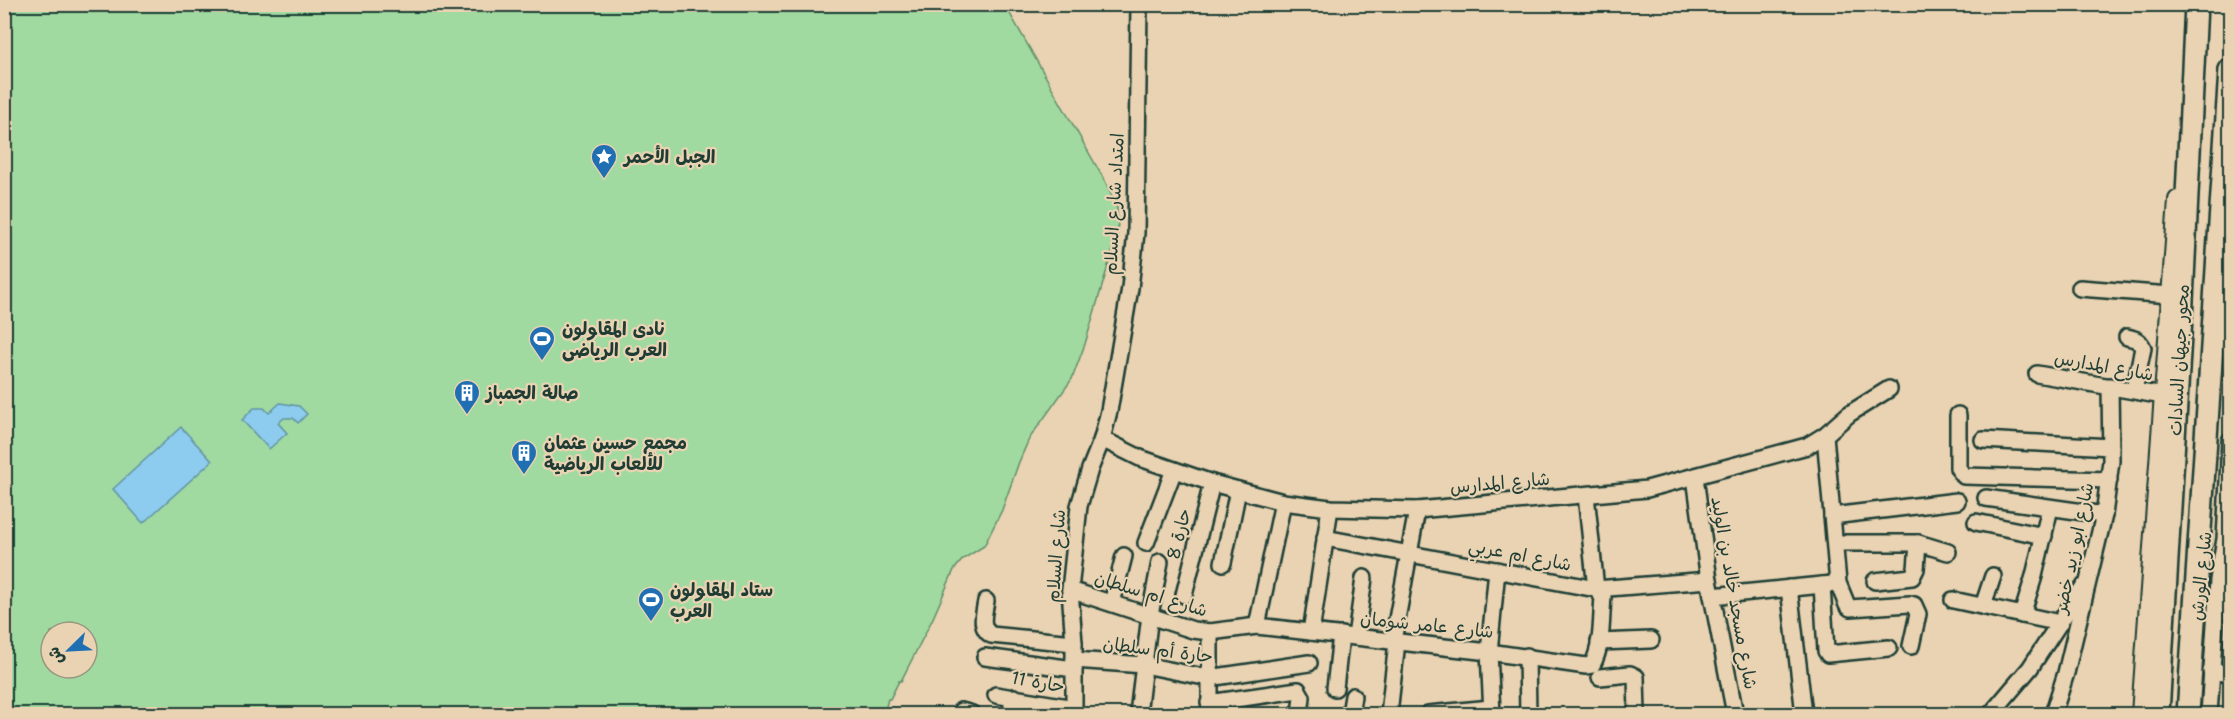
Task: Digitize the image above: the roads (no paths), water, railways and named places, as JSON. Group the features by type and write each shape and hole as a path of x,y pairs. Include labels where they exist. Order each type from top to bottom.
{"main road":[{"name":"محور جيهان السادات","path":"2158,714 2196,4"},
{"name":"محور جيهان السادات","path":"2188,714 2230,99 2230,70"}],"street":[{"name":"امتداد شارع السلام","path":"1102,439 1117,365 1136,233 1139,4"},
{"path":"2141,714 2178,201 2189,158"},
{"path":"2080,288 2170,295"},
{"path":"2127,337 2136,339 2143,348 2134,390"},
{"name":"شارع المدارس","path":"2037,374 2163,396"},
{"name":"شارع ابو زيد خضر","path":"2052,714 2066,673 2104,515 2111,447 2110,386"},
{"name":"شارع المدارس","path":"1102,439 1128,454 1212,483 1282,502 1330,508 1417,510 1647,489 1695,477 1807,446 1825,435 1849,414 1889,389"},
{"path":"1958,415 1958,468 1964,476 2109,480"},
{"path":"1825,435 1838,584 1850,608 1914,605 1918,614 1911,645"},
{"name":"شارع السلام","path":"1074,712 1074,643 1070,590 1079,506 1102,439"},
{"path":"1983,440 2111,447"},
{"name":"شارع الورش","path":"2209,714 2211,670 2228,539 2230,441"},
{"path":"1146,543 1174,470"},
{"name":"شارع مسجد خالد بن الوليد","path":"1695,477 1709,580 1735,714"},
{"name":"حارة 8","path":"1184,595 1212,483"},
{"path":"1223,562 1238,490"},
{"path":"1586,495 1596,589 1603,597 1596,671"},
{"path":"1986,498 2104,515"},
{"path":"1832,516 1956,501"},
{"path":"1257,626 1282,502"},
{"path":"1311,632 1330,508"},
{"path":"2022,615 2050,508"},
{"path":"1389,714 1395,641 1417,510"},
{"path":"1976,522 2044,536"},
{"name":"شارع ام عربي","path":"1325,538 1596,589 1709,580"},
{"path":"1835,543 1918,543 1948,552"},
{"path":"1875,581 1912,577 1916,569 1918,543"},
{"path":"1112,603 1124,556"},
{"path":"1138,714 1150,615 1160,562"},
{"path":"1428,714 1492,711 1489,652 1497,570"},
{"path":"1991,714 2030,668 2091,575"},
{"path":"1983,606 1993,576"},
{"path":"1335,688 1364,578"},
{"path":"1712,596 1838,584"},
{"path":"1822,585 1828,654 1889,648"},
{"path":"1789,588 1804,714"},
{"name":"شارع ام سلطان","path":"1070,590 1193,630 1210,632 1257,626"},
{"path":"1953,600 2060,623"},
{"path":"986,601 982,623 985,631 991,635 1074,643"},
{"name":"شارع عامر شومان","path":"1257,626 1489,652 1586,666 1596,671 1630,674 1636,677 1637,714"},
{"path":"1210,632 1209,709 1298,690 1302,697 1300,714"},
{"path":"1599,642 1651,640"},
{"name":"حارة أم سلطان","path":"985,657 1074,665 1144,665 1209,678 1309,663"},
{"path":"1527,657 1528,714"},
{"path":"2211,670 2230,675"},
{"name":"حارة 11","path":"996,695 1074,712"},
{"path":"1350,714 1353,696"},
{"path":"1010,714 1014,698"}],"water":[{"path":"280,403 299,406 307,414 298,423 293,418 284,418 278,423 287,433 269,449 242,420 254,408 264,408 269,413"},
{"path":"181,427 212,461 143,523 113,489"}],"place":[{"name":"الجبل الأحمر","path":"604,180"},
{"name":"نادى المقاولون العرب الرياضى","path":"542,362"},
{"name":"صالة الجمباز","path":"467,416"},
{"name":"مجمع حسين عثمان للألعاب الرياضية","path":"524,476"},
{"name":"ستاد المقاولون العرب","path":"651,623"}]}
